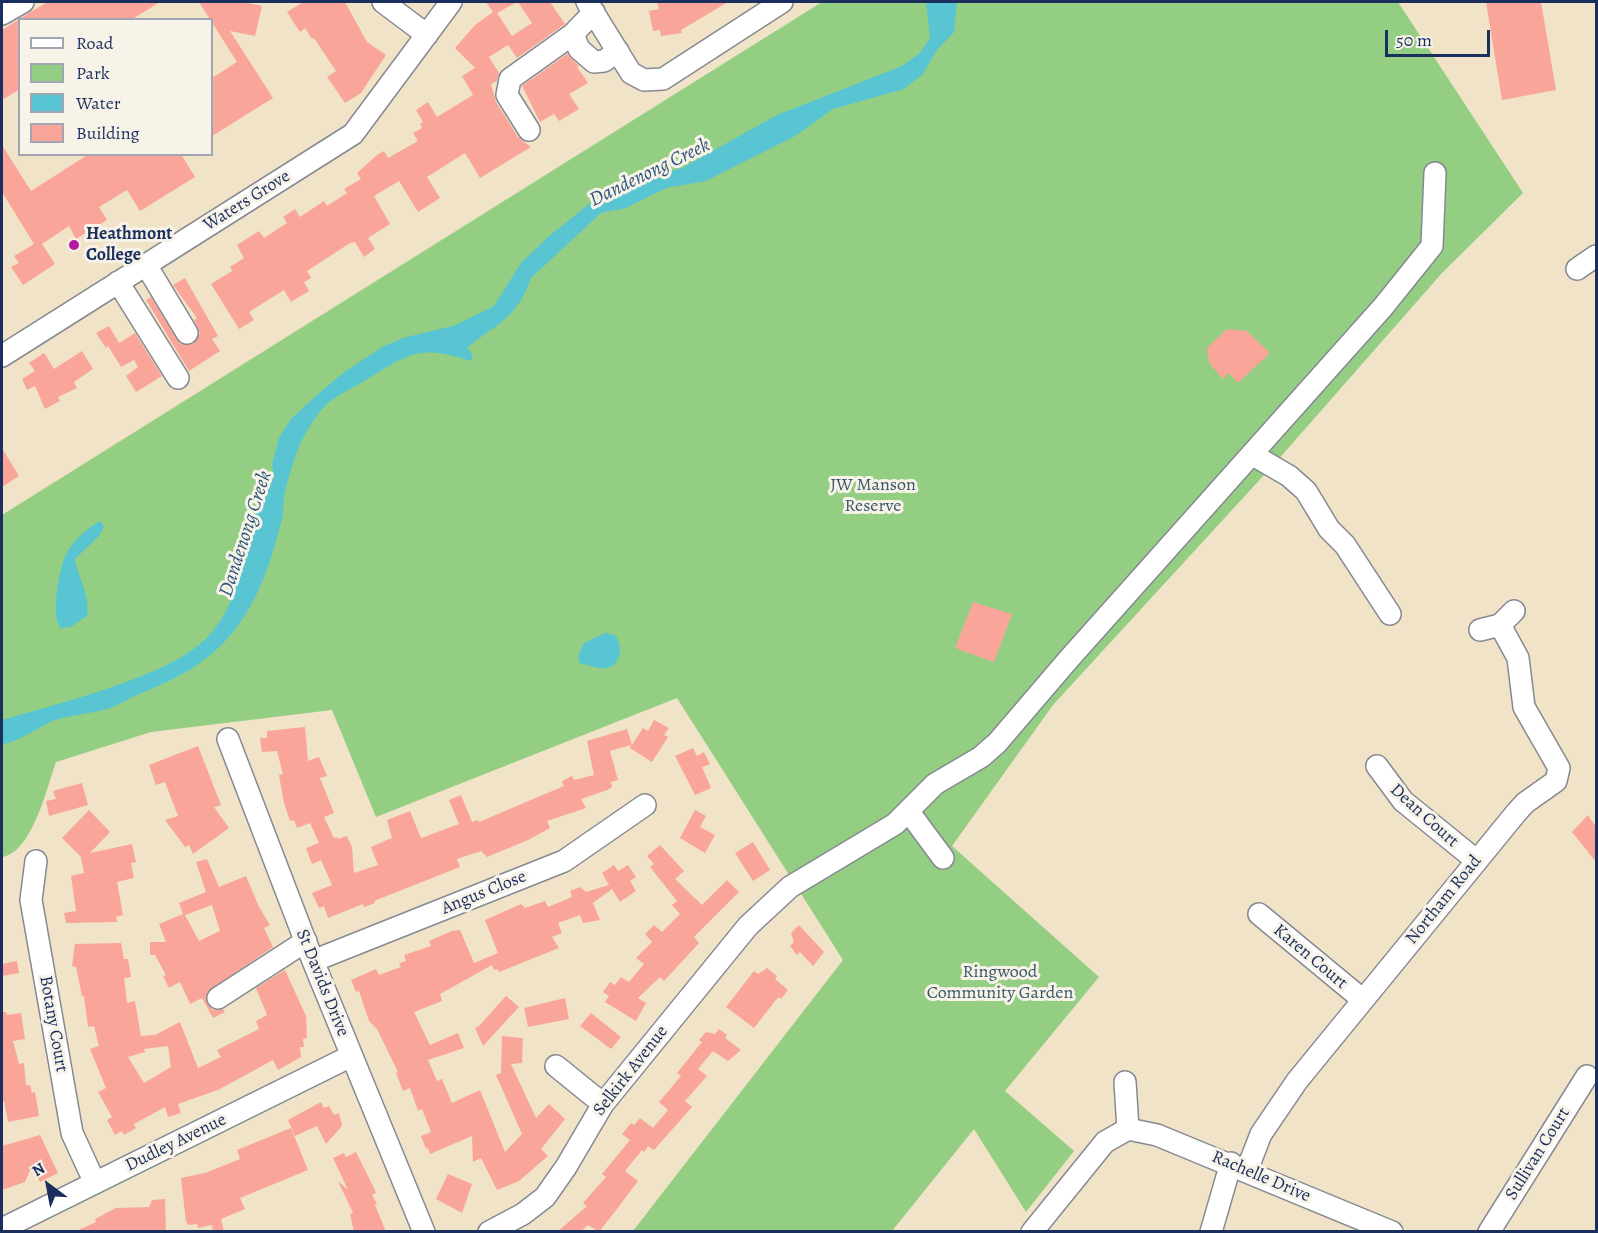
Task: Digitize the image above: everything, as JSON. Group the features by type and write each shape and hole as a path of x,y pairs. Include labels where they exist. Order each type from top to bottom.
{"street":[{"path":"2,15 23,2"},
{"path":"382,2 427,35"},
{"name":"Waters Grove","path":"2,356 353,134 451,2"},
{"path":"530,130 507,95 510,79 573,34 591,7 631,73 644,80 663,79 782,2"},
{"path":"573,34 579,49 594,62 604,61 618,51"},
{"name":"Selkirk Avenue","path":"489,1232 523,1214 545,1197 566,1167 603,1104 737,938 772,904 805,886 824,868 895,824 943,777 981,756 997,743 1068,660 1383,307 1432,246 1435,173"},
{"path":"1577,269 1596,256"},
{"path":"146,265 187,333"},
{"path":"118,282 178,378"},
{"path":"1253,455 1289,476 1306,491 1329,529 1345,544 1390,614"},
{"name":"Northam Road","path":"1211,1232 1239,1167 1277,1108 1362,1000 1525,803 1556,781 1559,775 1558,762 1524,707 1518,658 1498,622"},
{"name":"St Davids Drive","path":"228,739 313,961 422,1230"},
{"name":"Dean Court","path":"1377,766 1402,801 1477,861"},
{"name":"Angus Close","path":"313,961 564,861 645,805"},
{"path":"909,812 943,858"},
{"name":"Botany Court","path":"36,861 31,900 72,1133 95,1183"},
{"name":"Karen Court","path":"1258,914 1362,1000"},
{"path":"218,998 306,941"},
{"name":"Dudley Avenue","path":"2,1229 351,1056"},
{"path":"556,1066 603,1104"},
{"name":"Sullivan Court","path":"1489,1232 1587,1076"},
{"path":"1032,1232 1105,1142 1128,1129 1125,1082"},
{"name":"Rachelle Drive","path":"1128,1129 1157,1135 1392,1232"}],"green space":[{"path":"822,2 1398,2 1523,193 1442,273 1276,462 1053,705 952,846 1099,977 1005,1091 1074,1151 1026,1212 974,1129 892,1231 633,1231 843,960 677,698 376,817 332,710 151,732 56,762 30,832 13,853 2,857 2,515"}],"water":[{"path":"926,2 957,2 954,32 937,50 923,74 904,89 833,109 795,136 706,181 666,188 626,208 601,213 531,278 513,312 467,348 473,355 471,361 432,352 411,355 388,366 329,402 310,426 298,448 284,496 283,516 265,574 254,600 229,637 206,659 166,682 108,709 55,720 9,743 2,744 2,720 75,699 154,671 195,648 210,634 234,595 252,522 274,477 272,464 279,438 291,419 343,373 382,347 403,338 456,325 494,306 521,263 548,237 594,200 630,182 682,168 777,115 902,66 920,53 930,38"},
{"path":"100,521 104,527 99,536 75,559 86,595 87,616 71,627 61,628 56,615 56,605 63,563 75,541"},
{"path":"605,633 615,635 620,646 616,663 606,668 580,664 578,656 584,643"}],"building":[{"path":"47,2 160,2 134,18 21,18"},
{"path":"199,2 244,2 262,6 255,36 230,31 273,98 213,135 213,77 237,62 213,24 213,18 209,18"},
{"path":"303,2 345,2 367,42 386,55 361,93 345,103 327,77 336,71 314,38 312,39 305,28 300,32 287,12"},
{"path":"486,2 517,2 497,13 512,36 532,23 518,2 550,2 565,24 517,58 508,45 489,57 499,73 497,81 491,84 496,102 518,137 531,147 480,178 465,153 427,177 440,198 418,212 399,181 374,196 390,224 368,238 375,249 364,257 355,242 350,243 307,271 311,278 304,282 309,291 291,302 284,290 249,312 254,320 239,329 211,284 232,271 230,267 244,258 237,245 259,231 264,238 287,223 283,217 295,209 300,217 324,201 327,206 347,193 344,189 361,179 357,173 377,155 384,151 388,158 418,141 413,133 422,128 420,124 423,122 416,110 428,102 437,117 473,95 462,76 475,68 455,48 475,25 493,12"},
{"path":"657,2 728,2 681,30 682,33 661,36 660,30 653,31 649,11 659,9"},
{"path":"1486,2 1541,2 1556,90 1502,100"},
{"path":"18,20 18,90 2,100 2,30"},
{"path":"567,54 579,66 577,67 588,83 569,94 579,109 559,121 554,114 540,122 522,86"},
{"path":"2,145 31,191 86,156 182,156 195,177 140,211 127,190 99,207 107,220 76,239 69,226 42,244 55,264 23,285 11,267 19,263 14,256 34,244 2,192"},
{"path":"185,278 218,336 212,339 220,351 189,371 146,300 151,297 180,344 193,344 200,333 194,320 197,318 173,285"},
{"path":"109,326 119,343 135,333 162,376 136,392 126,376 138,367 134,360 121,367 108,346 106,348 96,333"},
{"path":"1227,329 1247,331 1270,353 1238,383 1229,373 1223,379 1209,363 1207,348"},
{"path":"82,351 93,369 74,382 77,388 58,397 60,401 45,409 35,386 27,390 22,379 35,371 29,363 44,353 54,369"},
{"path":"2,448 19,476 2,487"},
{"path":"973,602 1012,614 994,662 955,648"},
{"path":"654,720 669,728 664,735 668,737 652,762 630,748 631,745 610,751 618,780 611,782 612,787 607,790 581,799 586,808 547,821 550,828 528,840 487,857 481,851 457,859 460,867 374,901 375,903 364,907 363,904 328,918 324,906 319,908 312,893 332,885 321,860 312,864 306,848 319,843 310,823 297,828 294,820 290,821 284,803 279,775 283,774 277,751 262,752 260,738 267,738 267,731 305,727 308,761 319,757 327,776 320,778 334,813 324,817 334,838 347,836 352,847 354,873 378,865 371,847 392,838 387,820 410,811 421,838 459,824 449,800 461,795 472,822 478,820 479,822 564,786 562,781 572,776 574,780 594,775 587,741 627,729 632,745 643,728 648,731"},
{"path":"198,746 221,805 214,807 229,828 193,854 189,845 185,847 165,820 178,816 165,782 156,785 149,765"},
{"path":"693,748 697,756 704,752 710,764 702,767 711,788 695,795 675,756"},
{"path":"82,783 88,805 49,816 46,801 56,799 53,791"},
{"path":"89,810 110,832 90,853 132,844 136,862 131,863 134,878 117,882 123,915 116,917 117,922 66,923 64,913 76,911 71,876 84,873 81,857 62,838"},
{"path":"695,810 706,816 700,827 715,835 705,853 680,838"},
{"path":"1588,815 1596,827 1596,862 1572,832"},
{"path":"753,842 770,870 753,881 735,853"},
{"path":"660,845 684,871 675,879 702,905 727,880 739,892 694,937 699,943 664,981 660,977 638,998 646,1003 636,1021 605,1002 609,996 603,992 610,982 615,985 621,977 629,982 644,964 636,958 652,942 645,934 654,925 662,932 680,914 672,905 677,901 650,867 654,864 647,856"},
{"path":"207,859 219,887 246,876 259,907 270,925 264,928 273,947 207,992 208,1005 213,1010 223,1009 225,1012 213,1018 202,998 190,1004 180,982 169,988 163,976 166,975 155,955 150,955 150,942 166,942 159,924 183,914 179,903 206,892 196,862","holes":["212,905 220,931 199,941 185,915"]},
{"path":"614,865 618,871 628,865 636,877 630,881 636,891 620,902 612,889 593,903 600,920 583,923 580,915 558,923 562,933 552,937 559,948 499,972 497,969 494,970 492,965 440,994 442,1001 414,1012 430,1045 458,1033 464,1048 428,1060 437,1081 442,1079 452,1103 480,1090 505,1152 522,1134 496,1075 501,1073 502,1036 523,1038 522,1063 511,1064 536,1118 549,1104 565,1119 541,1149 548,1156 519,1181 497,1190 481,1158 473,1162 472,1136 430,1154 428,1148 426,1149 421,1136 431,1132 422,1109 418,1111 410,1088 403,1091 396,1073 398,1072 377,1029 369,1021 359,991 356,992 351,980 376,969 379,975 401,967 399,963 406,961 404,955 431,946 429,941 452,931 460,930 474,963 498,953 485,920 521,904 525,908 545,901 548,907 572,897 570,891 580,887 586,892 609,885 602,873"},
{"path":"799,925 824,952 813,966 800,952 797,955 790,946 794,942 791,933"},
{"path":"121,943 124,959 128,959 131,977 124,978 127,1003 135,1001 141,1036 155,1035 180,1022 198,1068 221,1057 217,1050 259,1029 256,1021 267,1015 256,988 285,970 306,1016 307,1038 303,1039 304,1047 300,1047 301,1057 278,1070 273,1060 218,1090 178,1104 181,1113 168,1117 165,1107 134,1124 136,1128 124,1135 122,1131 115,1135 107,1120 112,1117 98,1092 106,1088 90,1049 99,1046 94,1026 88,1027 84,996 82,996 76,967 72,966 75,944","holes":["168,1046 171,1067 144,1083 128,1057 145,1052 144,1049"]},
{"path":"17,961 19,973 2,976 2,964"},
{"path":"767,968 777,976 775,979 788,990 781,999 779,997 775,1001 754,1028 726,1007 754,971 758,974"},
{"path":"506,996 519,1007 483,1046 475,1028"},
{"path":"565,998 569,1019 528,1027 524,1008"},
{"path":"2,1012 6,1012 7,1015 21,1013 25,1039 13,1041 19,1064 24,1063 26,1085 30,1085 32,1093 35,1092 39,1116 8,1122 4,1101 2,1101"},
{"path":"591,1013 621,1037 611,1049 580,1026"},
{"path":"719,1029 727,1035 725,1038 741,1050 728,1061 713,1051 698,1069 707,1076 685,1101 692,1107 654,1150 648,1146 644,1152 642,1150 625,1171 638,1181 599,1232 588,1225 580,1232 557,1232 587,1206 583,1203 606,1177 602,1174 630,1140 622,1134 631,1123 634,1125 640,1118 653,1128 668,1110 659,1102 681,1076 677,1073 702,1042 699,1040 706,1032 715,1034"},
{"path":"321,1102 324,1108 329,1106 334,1115 339,1113 342,1126 326,1144 317,1126 295,1136 288,1120"},
{"path":"291,1128 308,1170 240,1198 245,1209 221,1219 224,1232 213,1232 212,1225 198,1228 197,1224 189,1225 186,1222 181,1178 205,1173 240,1159 237,1150"},
{"path":"40,1135 58,1173 40,1182 32,1166 25,1182 2,1190 2,1146"},
{"path":"356,1152 376,1193 372,1195 386,1232 354,1232 350,1214 353,1213 338,1181 348,1190 333,1158 344,1153 346,1157"},
{"path":"448,1174 472,1184 462,1213 436,1199"},
{"path":"165,1199 166,1232 74,1232 96,1222 95,1219 116,1208 149,1207 152,1200"}],"place":[{"name":"Heathmont College","path":"74,245"}],"water label":[{"name":"Dandenong Creek","path":"650,173"},
{"name":"Dandenong Creek","path":"246,534"}],"park label":[{"name":"JW Manson Reserve","path":"873,496"},
{"name":"Ringwood Community Garden","path":"1000,983"}]}
